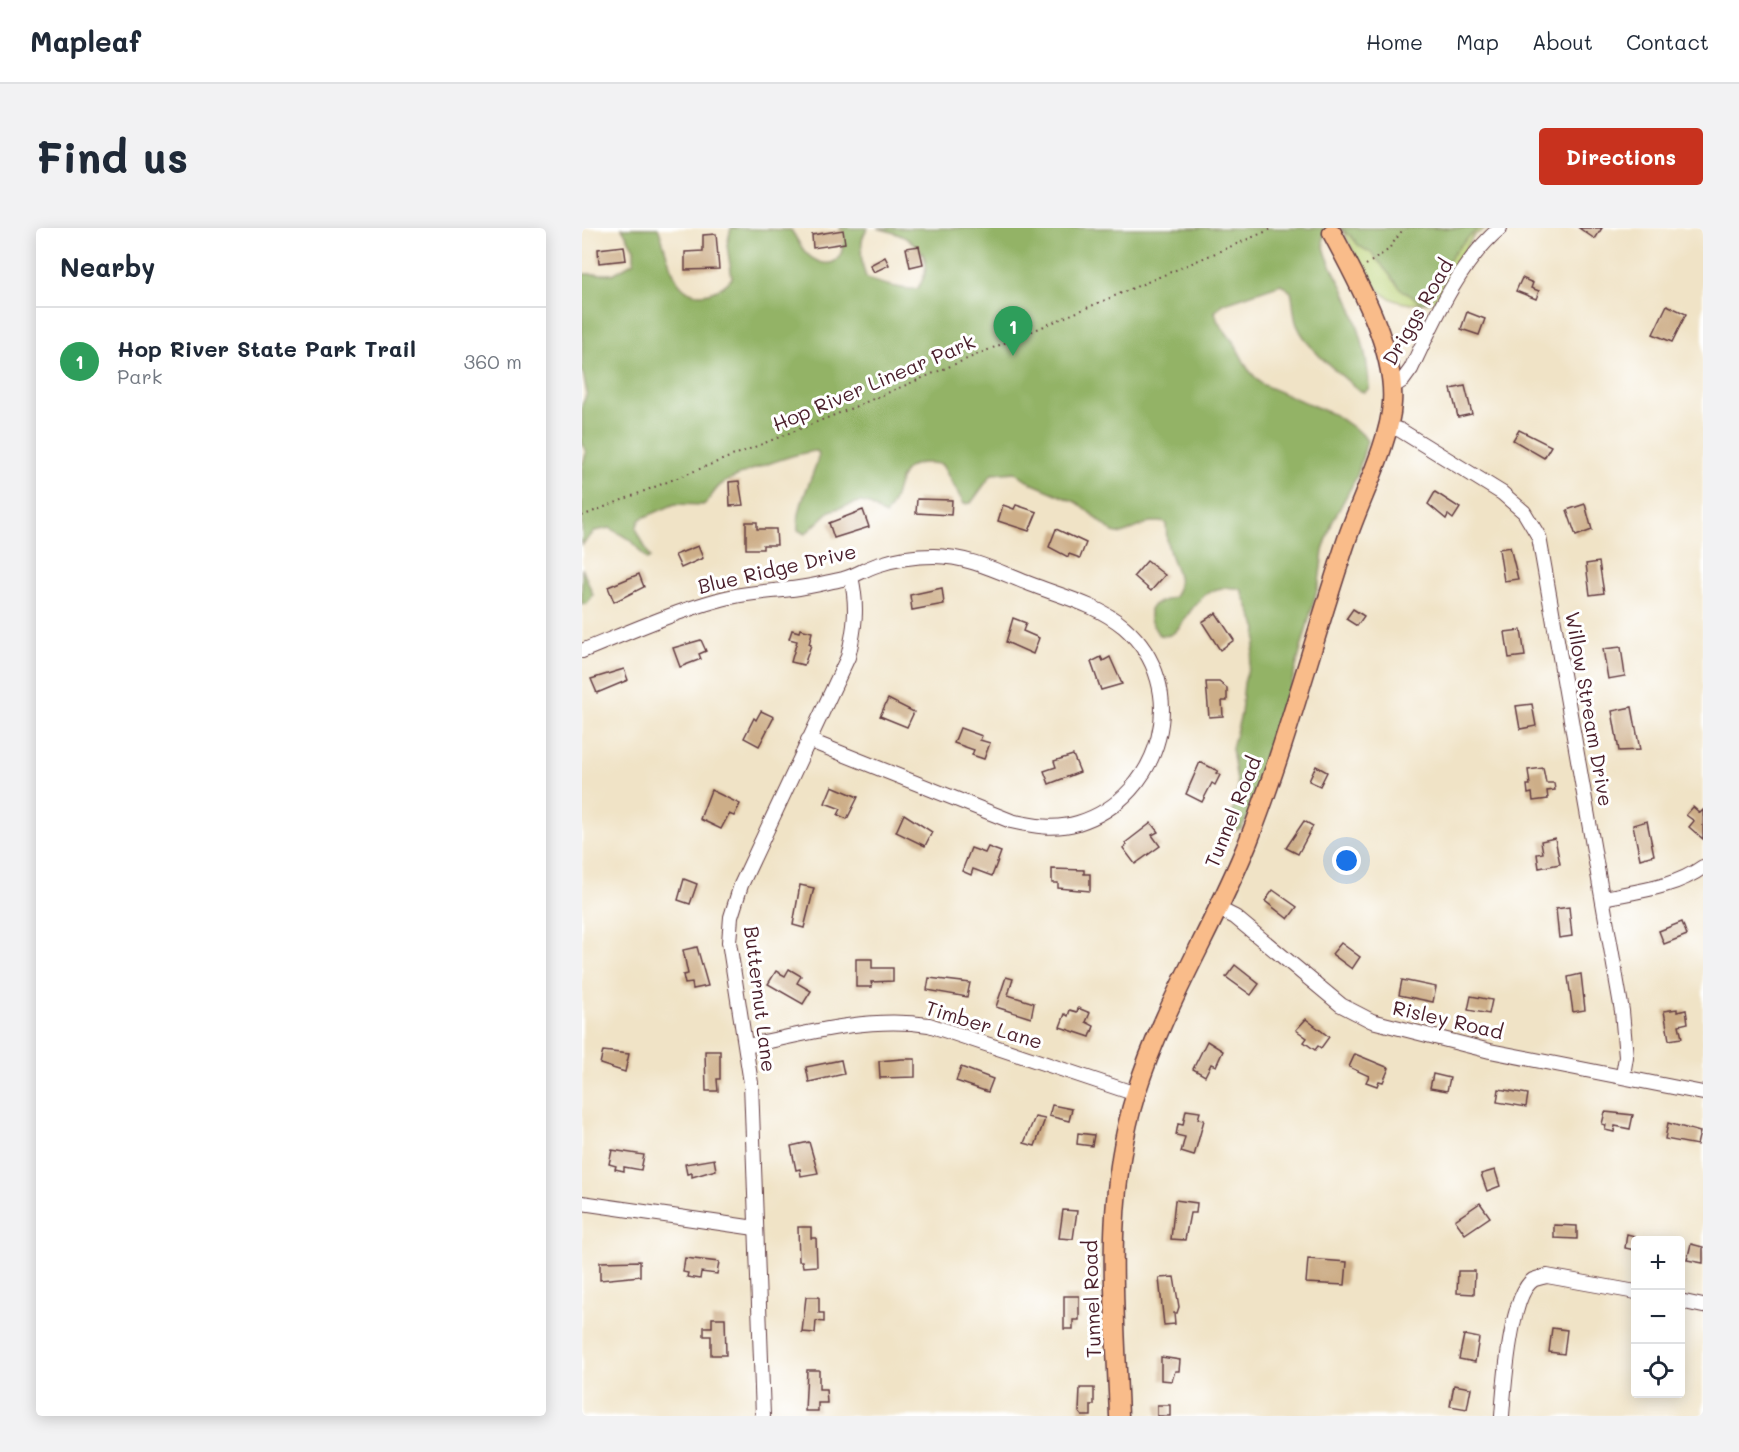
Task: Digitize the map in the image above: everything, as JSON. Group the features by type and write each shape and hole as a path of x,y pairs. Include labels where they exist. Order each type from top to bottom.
{"main road":[{"name":"Tunnel Road","path":"1119,1416 1112,1219 1117,1179 1136,1094 1161,1029 1246,846 1269,786 1346,540 1388,427 1392,387 1374,319 1332,233"}],"street":[{"name":"Driggs Road","path":"1392,387 1407,375 1467,265 1485,240 1500,228"},
{"name":"Willow Stream Drive","path":"1388,427 1400,430 1502,493 1524,512 1539,537 1622,1011 1626,1056 1623,1075"},
{"name":"Blue Ridge Drive","path":"582,651 718,600 801,588 850,577 877,565 909,557 936,556 966,560 1101,611 1125,628 1143,651 1157,679 1162,709 1160,742 1149,768 1135,787 1111,807 1078,824 1045,828 1011,821 808,741"},
{"name":"Butternut Lane","path":"763,1416 754,1228 751,1094 747,1046 729,942 731,916 741,885 848,657 855,629 857,601 850,577"},
{"path":"1603,898 1671,883 1703,867"},
{"name":"Risley Road","path":"1217,908 1234,917 1341,1005 1372,1021 1490,1051 1623,1075 1703,1093"},
{"name":"Timber Lane","path":"747,1046 830,1028 900,1021 929,1025 1136,1094"},
{"path":"582,1203 754,1228"},
{"path":"1502,1416 1508,1356 1517,1311 1525,1290 1534,1280 1556,1278 1631,1291"},
{"path":"1685,1302 1703,1306"}],"path":[{"name":"Hop River Linear Park","path":"582,516 852,408 1274,228"},
{"path":"1363,266 1374,262 1388,250 1404,228"}],"green space":[{"path":"622,228 658,228 673,273 679,283 696,294 716,291 732,278 727,245 731,228 791,230 807,254 824,263 831,263 840,255 842,248 840,228 868,228 862,244 866,277 884,284 914,289 918,288 924,276 926,265 924,255 900,235 877,228 1328,228 1323,238 1326,255 1348,300 1364,349 1369,388 1365,392 1360,391 1334,369 1302,335 1297,325 1291,292 1281,284 1222,304 1215,312 1218,322 1234,343 1248,369 1261,384 1335,415 1362,434 1367,441 1357,476 1332,523 1323,551 1319,582 1277,737 1252,810 1241,828 1234,831 1230,825 1238,788 1232,748 1241,714 1244,683 1256,641 1257,629 1241,589 1223,588 1209,593 1198,601 1176,631 1168,636 1158,634 1150,620 1150,609 1155,604 1174,597 1178,585 1177,573 1167,544 1166,524 1163,522 1150,522 1122,534 1113,532 1078,503 1033,484 1015,472 992,474 971,503 964,504 942,465 922,463 912,465 906,470 894,500 885,515 867,503 859,502 830,511 805,534 798,530 798,521 802,501 817,463 819,454 817,451 783,459 730,479 719,486 703,505 675,504 640,519 636,528 650,558 647,560 632,541 610,528 595,531 582,545 582,467 586,453 582,441 582,405 587,393 582,369 582,274 613,274 634,262 634,249"},
{"path":"1339,228 1479,228 1452,255 1436,292 1427,301 1421,303 1401,289 1373,254 1359,246 1351,236"},
{"path":"1342,228 1486,228 1473,236 1436,301 1416,304 1400,302 1386,296 1375,286 1357,260"},
{"path":"582,568 593,595 587,604 582,604"}],"building":[{"path":"1579,228 1602,228 1595,239"},
{"path":"843,230 845,243 813,248 812,235"},
{"path":"716,234 719,269 685,270 685,252 703,251 703,235"},
{"path":"624,246 626,260 599,263 598,249"},
{"path":"919,246 923,264 910,267 906,248"},
{"path":"885,257 889,265 874,272 870,265"},
{"path":"1522,278 1533,283 1531,288 1539,291 1536,299 1516,291"},
{"path":"1667,305 1686,314 1672,342 1653,334"},
{"path":"1467,312 1485,319 1479,335 1461,329"},
{"path":"1465,386 1472,414 1458,417 1451,389"},
{"path":"1519,430 1551,446 1544,458 1513,440"},
{"path":"739,481 743,505 730,506 729,482"},
{"path":"1435,492 1460,508 1453,519 1448,515 1446,519 1428,504"},
{"path":"917,499 952,500 951,515 916,513"},
{"path":"1585,504 1592,530 1576,536 1567,510"},
{"path":"1003,505 1014,509 1016,505 1037,512 1029,531 998,521"},
{"path":"863,510 869,527 834,538 829,523"},
{"path":"746,522 757,522 757,529 776,529 777,545 763,545 763,549 746,549"},
{"path":"1056,529 1086,543 1080,558 1069,554 1068,557 1049,547"},
{"path":"698,546 703,558 681,568 675,555"},
{"path":"1510,547 1518,579 1504,581 1499,549"},
{"path":"1147,561 1165,575 1151,591 1134,576"},
{"path":"1599,562 1604,593 1590,595 1586,564"},
{"path":"639,574 644,587 614,602 608,587"},
{"path":"942,588 944,604 912,610 910,595"},
{"path":"1353,609 1364,616 1357,626 1346,619"},
{"path":"1216,613 1234,640 1220,650 1202,622"},
{"path":"1013,618 1026,623 1023,631 1039,638 1033,654 1006,642"},
{"path":"800,629 812,632 809,644 811,645 804,665 791,662 797,641 789,639 792,630 799,632"},
{"path":"1521,630 1525,656 1509,658 1505,632"},
{"path":"701,640 706,651 699,654 701,659 680,667 673,648"},
{"path":"1621,647 1625,676 1608,679 1603,649"},
{"path":"1101,657 1103,661 1110,657 1122,684 1101,690 1091,662"},
{"path":"624,669 628,680 597,693 591,679"},
{"path":"1206,682 1219,682 1227,688 1227,701 1222,701 1223,716 1209,717"},
{"path":"888,699 914,712 907,727 880,716"},
{"path":"1532,704 1536,726 1520,729 1516,706"},
{"path":"1632,707 1640,750 1619,751 1612,711"},
{"path":"761,711 774,717 759,746 744,738 754,718 756,720"},
{"path":"960,728 982,736 980,740 990,743 984,759 972,755 974,750 954,743"},
{"path":"1073,755 1080,772 1049,784 1044,771 1056,767 1054,761"},
{"path":"1200,762 1218,771 1216,773 1220,775 1215,785 1212,783 1202,802 1186,794"},
{"path":"1316,766 1327,772 1320,786 1309,781"},
{"path":"1543,768 1546,783 1554,783 1555,790 1547,791 1548,799 1533,801 1532,793 1528,794 1527,785 1530,785 1528,770"},
{"path":"832,786 858,797 847,819 838,815 841,809 825,803"},
{"path":"711,790 740,804 734,816 729,814 721,829 700,819"},
{"path":"1693,807 1700,813 1703,810 1703,839 1689,827 1694,821 1686,815"},
{"path":"904,814 932,832 925,846 896,832"},
{"path":"1304,821 1313,826 1298,854 1286,848"},
{"path":"1647,821 1654,855 1640,859 1633,825"},
{"path":"1151,823 1158,832 1152,835 1160,846 1135,864 1123,848 1127,845 1125,843"},
{"path":"1555,838 1560,864 1539,868 1537,854 1543,853 1541,841"},
{"path":"988,847 1001,852 992,876 973,869 971,875 962,871 971,848 985,853"},
{"path":"1052,869 1084,870 1084,874 1090,874 1090,891 1058,888 1058,883 1052,883"},
{"path":"684,879 697,884 690,904 678,900"},
{"path":"800,885 814,888 804,928 793,925"},
{"path":"1273,890 1297,907 1288,919 1265,901"},
{"path":"1569,907 1572,936 1559,938 1556,909"},
{"path":"1682,922 1687,935 1664,944 1659,931"},
{"path":"1341,943 1360,957 1352,969 1332,954"},
{"path":"697,947 708,986 693,989 692,983 685,984 683,975 688,974 683,950"},
{"path":"856,959 872,959 872,968 893,968 893,981 871,982 872,987 856,987"},
{"path":"1235,965 1259,984 1251,995 1226,977"},
{"path":"789,969 801,976 797,983 811,991 803,1004 768,984 776,971 785,976"},
{"path":"1581,974 1585,1010 1573,1012 1568,977"},
{"path":"1006,977 1013,979 1008,995 1034,1003 1031,1018 996,1007"},
{"path":"929,978 970,983 967,997 927,990"},
{"path":"1402,980 1436,987 1433,1002 1399,995"},
{"path":"1471,996 1492,1000 1489,1014 1468,1010"},
{"path":"1078,1008 1090,1013 1086,1022 1094,1026 1090,1037 1060,1027 1065,1014 1068,1016 1070,1010 1077,1012"},
{"path":"1677,1009 1677,1012 1686,1010 1688,1023 1679,1025 1682,1038 1669,1040 1664,1011"},
{"path":"1306,1019 1329,1037 1321,1048 1318,1046 1315,1050 1304,1042 1307,1038 1296,1030"},
{"path":"1207,1041 1223,1051 1216,1066 1211,1064 1205,1076 1193,1069"},
{"path":"603,1051 629,1054 625,1072 600,1064"},
{"path":"705,1051 720,1051 718,1091 706,1091"},
{"path":"1355,1054 1389,1068 1383,1082 1379,1081 1377,1086 1366,1082 1369,1076 1349,1067"},
{"path":"915,1059 915,1077 880,1078 879,1061"},
{"path":"841,1060 844,1074 809,1082 806,1067"},
{"path":"961,1067 993,1079 988,1092 956,1081"},
{"path":"1433,1074 1450,1078 1447,1091 1430,1088"},
{"path":"1499,1089 1528,1094 1526,1107 1497,1102"},
{"path":"1052,1105 1072,1109 1069,1121 1049,1116"},
{"path":"1186,1110 1200,1112 1198,1119 1204,1120 1194,1156 1181,1152 1185,1137 1176,1135 1178,1124 1183,1125"},
{"path":"1605,1112 1633,1115 1630,1129 1615,1126 1614,1132 1605,1130 1606,1125 1602,1124"},
{"path":"1035,1117 1045,1119 1035,1146 1024,1143"},
{"path":"1668,1123 1700,1132 1697,1145 1665,1139"},
{"path":"1078,1133 1094,1135 1092,1146 1077,1144"},
{"path":"809,1142 818,1173 801,1176 800,1169 796,1170 791,1146"},
{"path":"612,1150 644,1155 641,1170 624,1167 624,1171 615,1169 616,1166 609,1164"},
{"path":"714,1159 716,1170 692,1177 692,1173 687,1174 685,1164"},
{"path":"1495,1170 1500,1186 1487,1191 1481,1174"},
{"path":"1175,1200 1197,1203 1196,1213 1190,1213 1185,1240 1171,1239"},
{"path":"1480,1203 1490,1217 1465,1234 1455,1220"},
{"path":"1063,1210 1077,1211 1073,1239 1059,1238"},
{"path":"1554,1225 1577,1226 1577,1239 1554,1238"},
{"path":"798,1227 811,1227 811,1238 816,1238 817,1266 803,1267 802,1261 799,1261"},
{"path":"1627,1234 1635,1236 1631,1236 1631,1249 1625,1248"},
{"path":"1691,1244 1703,1247 1703,1263 1687,1260"},
{"path":"685,1258 719,1262 717,1274 701,1272 700,1279 687,1277 688,1273 683,1272"},
{"path":"1308,1259 1347,1262 1345,1285 1306,1283"},
{"path":"640,1261 640,1276 600,1280 600,1262"},
{"path":"1458,1271 1475,1271 1474,1294 1457,1293"},
{"path":"1174,1277 1179,1307 1177,1313 1174,1313 1175,1324 1164,1325 1159,1278"},
{"path":"1064,1296 1079,1296 1079,1320 1073,1320 1073,1329 1064,1329"},
{"path":"806,1297 819,1297 819,1313 824,1313 824,1322 816,1321 815,1333 802,1332"},
{"path":"712,1318 725,1318 726,1355 711,1355 711,1336 704,1336 704,1327 712,1327"},
{"path":"1552,1328 1567,1330 1564,1354 1549,1352"},
{"path":"1464,1335 1479,1338 1475,1362 1459,1359"},
{"path":"1161,1357 1180,1360 1179,1371 1175,1371 1172,1381 1161,1380"},
{"path":"807,1370 819,1370 819,1389 826,1389 827,1403 818,1403 818,1411 805,1411"},
{"path":"1454,1385 1471,1388 1467,1409 1450,1406"},
{"path":"1080,1388 1094,1388 1094,1405 1091,1405 1091,1416 1082,1416 1079,1412"},
{"path":"1157,1405 1170,1405 1170,1416 1157,1416"}],"place":[{"name":"Hop River State Park Trail","path":"1013,356"}]}
